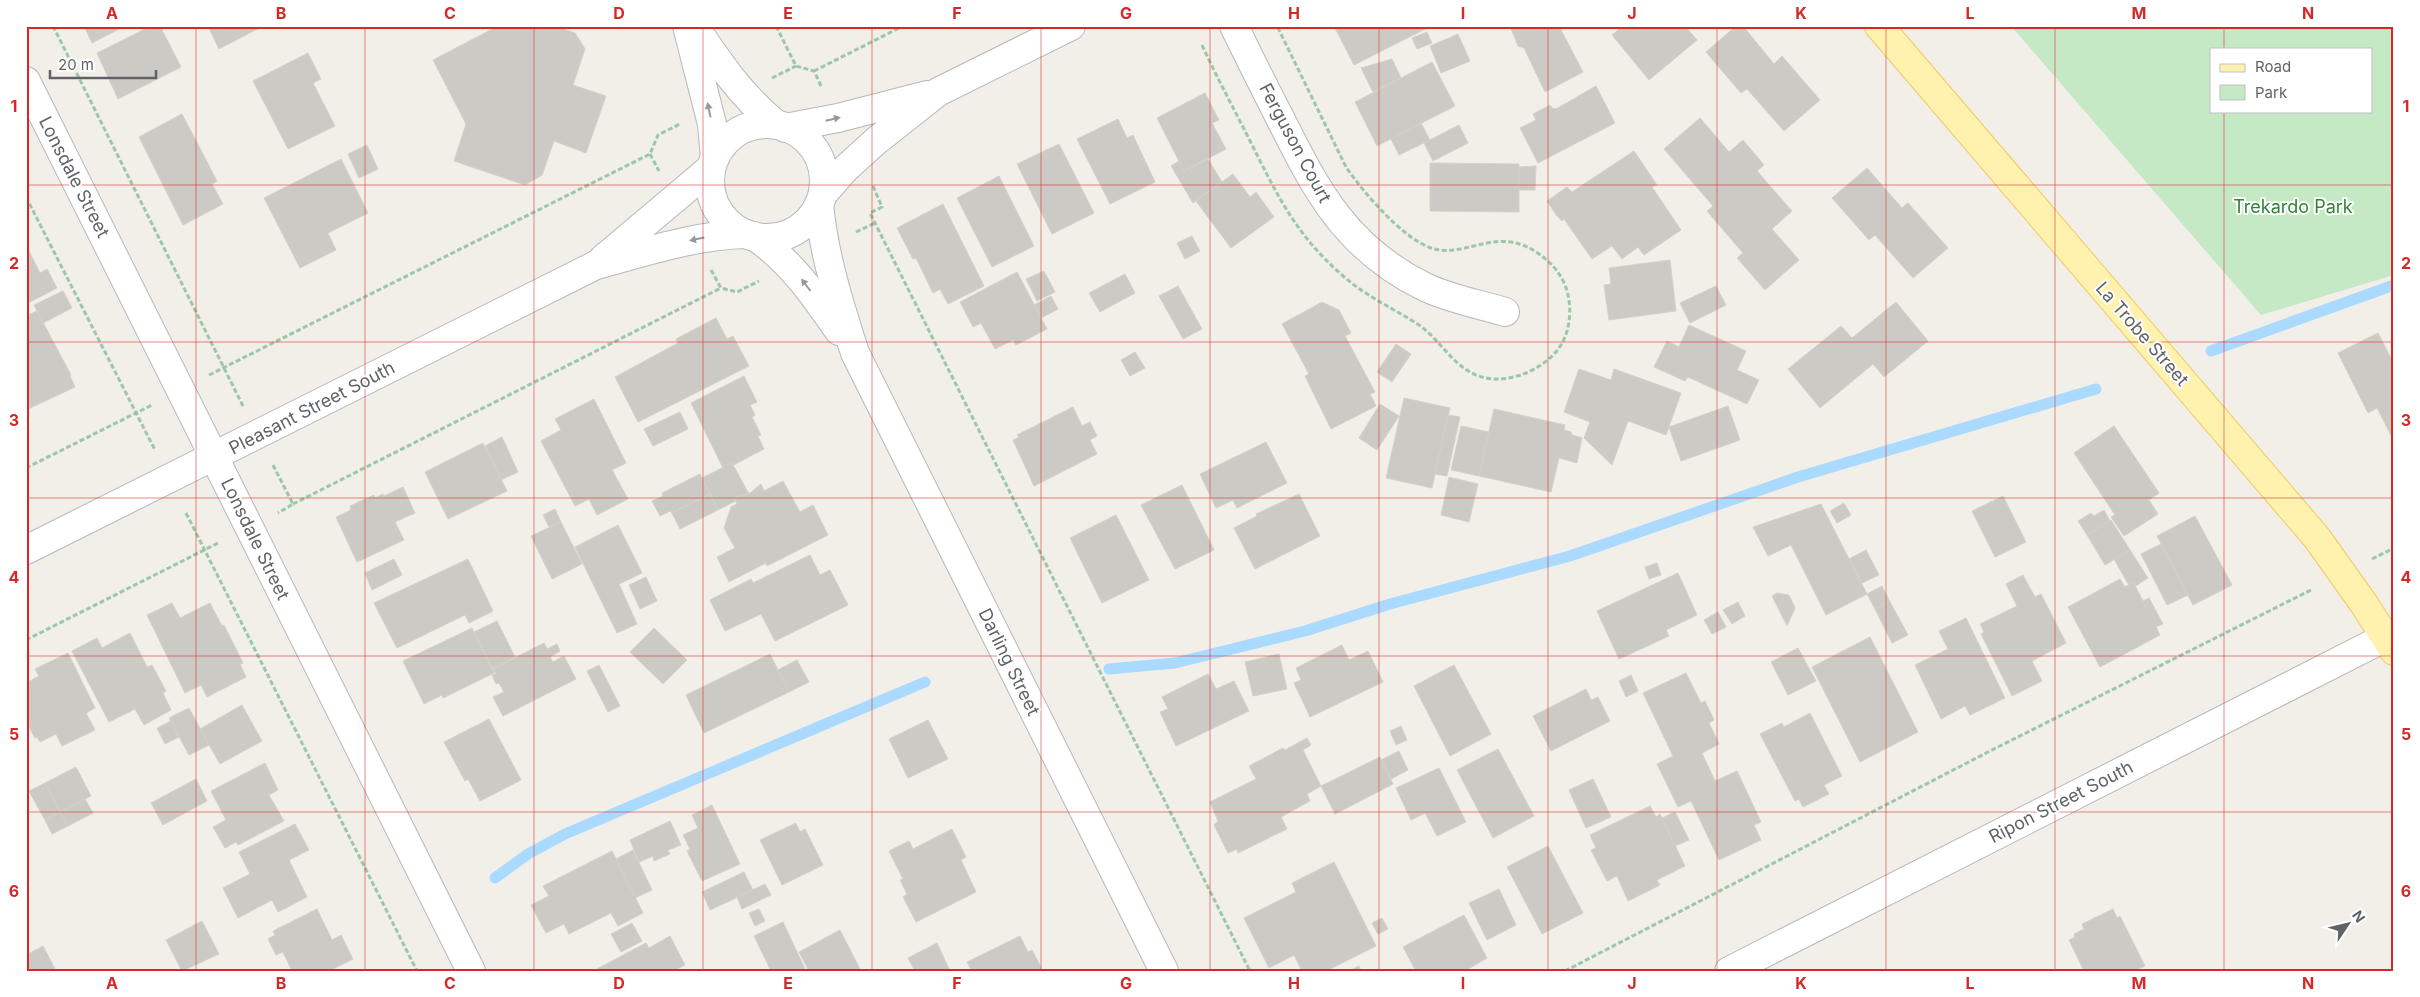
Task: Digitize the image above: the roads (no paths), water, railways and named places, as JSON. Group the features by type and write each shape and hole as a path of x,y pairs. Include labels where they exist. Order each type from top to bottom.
{"main road":[{"name":"La Trobe Street","path":"1879,26 2294,511 2343,574 2391,641"}],"street":[{"path":"687,26 712,124 713,163 710,189 716,208 728,223 750,235 777,237 791,233 806,222 844,170 876,141 938,92"},
{"path":"694,26 732,80 758,109 781,126 804,139 815,152 822,169 821,199"},
{"path":"713,163 725,143 740,132 757,125 781,126 838,118 938,92 1071,26"},
{"name":"Ferguson Court","path":"1234,26 1311,180 1328,207 1346,228 1369,249 1415,282 1442,294 1505,312"},
{"name":"Lonsdale Street","path":"26,81 472,971"},
{"name":"Pleasant Street South","path":"596,265 713,163"},
{"name":"Darling Street","path":"821,199 822,231 830,273 855,352 1164,971"},
{"name":"Pleasant Street South","path":"26,550 596,265 694,239 723,234 750,235"},
{"name":"Darling Street","path":"750,235 775,251 798,274 855,352"},
{"name":"Ripon Street South","path":"1729,971 2391,641"}],"waterway":[{"path":"2211,351 2394,285"},
{"path":"1109,669 1175,663 1305,631 1390,604 1570,556 1798,477 2096,389"},
{"path":"495,878 528,854 565,834 925,682"}],"park label":[{"name":"Trekardo Park","path":"2293,207"}]}
